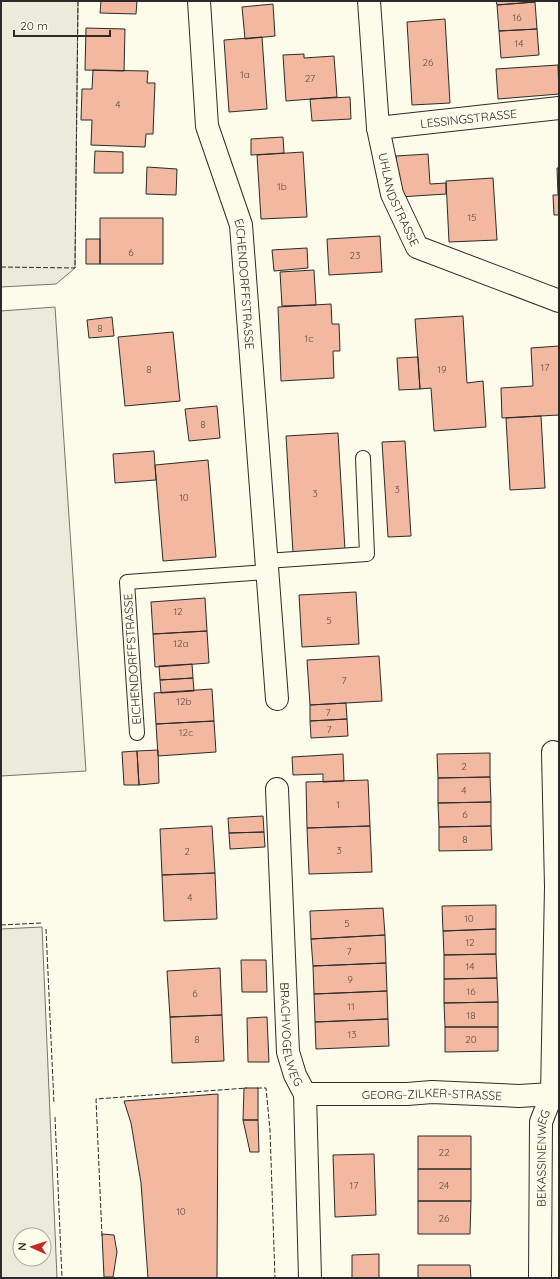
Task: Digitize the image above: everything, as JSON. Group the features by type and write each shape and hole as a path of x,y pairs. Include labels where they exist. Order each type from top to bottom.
{"street":[{"name":"EICHENDORFFSTRASSE","path":"200,1 207,126 241,225 277,699"},
{"name":"UHLANDSTRASSE","path":"369,1 378,128 392,194 417,246 559,301"},
{"name":"LESSINGSTRASSE","path":"378,128 559,108"},
{"name":"BEKASSINENWEG","path":"540,1278 541,1122 556,1095 556,887 553,752"},
{"name":"BRACHVOGELWEG","path":"277,788 288,1052 295,1075 305,1094 310,1278"},
{"name":"GEORG-ZILKER-STRASSE","path":"305,1094 407,1094 432,1092 519,1096 556,1095"}],"lane":[{"path":"267,566 367,554 363,458"},
{"name":"EICHENDORFFSTRASSE","path":"137,733 127,582 267,566"}],"shaded area":[{"path":"1,1 78,1 75,268 56,284 1,287"},
{"path":"55,307 86,771 1,776 1,311"},
{"path":"42,927 57,1278 1,1278 1,929"}],"building":[{"path":"101,1 137,1 136,14 100,13"},
{"path":"496,1 535,1 535,2 497,5"},
{"path":"535,2 537,29 499,31 497,5"},
{"path":"273,4 275,36 245,39 242,7"},
{"path":"445,19 450,103 412,105 407,22"},
{"path":"86,28 125,29 124,71 85,70"},
{"path":"537,29 539,55 501,58 499,31"},
{"path":"262,37 267,109 229,112 224,40"},
{"path":"304,54 304,58 334,56 337,97 286,101 283,55"},
{"path":"558,65 559,94 498,99 496,69"},
{"path":"93,70 148,71 147,83 155,83 153,134 146,134 145,147 91,145 92,120 81,120 82,89 92,89"},
{"path":"350,97 351,119 312,121 310,99"},
{"path":"283,137 284,153 251,155 251,139"},
{"path":"95,151 123,152 123,173 94,173"},
{"path":"303,152 307,217 261,219 257,155"},
{"path":"428,154 430,184 446,183 446,194 399,197 396,156"},
{"path":"147,167 177,169 176,195 146,194"},
{"path":"557,168 559,168 559,215 554,215 553,195 558,195"},
{"path":"493,178 497,240 449,242 446,181"},
{"path":"100,218 163,218 163,264 100,264"},
{"path":"380,236 382,272 329,275 327,239"},
{"path":"86,239 100,239 100,264 86,264"},
{"path":"307,248 308,268 274,271 272,250"},
{"path":"314,270 316,305 282,306 280,272"},
{"path":"331,304 332,324 339,324 340,351 333,351 334,378 281,381 278,307"},
{"path":"463,316 467,383 483,381 486,427 434,431 431,388 420,389 415,319"},
{"path":"112,317 114,336 89,338 87,320"},
{"path":"173,332 180,401 125,406 118,337"},
{"path":"559,346 559,415 502,418 501,388 533,386 531,348"},
{"path":"418,357 420,389 399,390 397,358"},
{"path":"217,406 220,438 189,441 185,409"},
{"path":"541,416 545,488 510,490 506,418"},
{"path":"338,433 345,550 293,553 286,436"},
{"path":"405,441 411,536 388,537 382,442"},
{"path":"154,451 156,480 115,483 113,454"},
{"path":"208,460 216,557 163,561 155,465"},
{"path":"356,592 359,644 302,647 299,595"},
{"path":"205,598 207,631 153,634 151,602"},
{"path":"207,631 209,663 155,667 153,634"},
{"path":"379,656 382,701 310,705 307,660"},
{"path":"192,664 193,678 160,680 159,666"},
{"path":"193,678 194,691 161,693 160,680"},
{"path":"212,689 214,721 156,724 154,693"},
{"path":"346,703 347,719 310,721 310,705"},
{"path":"347,719 348,736 311,738 310,721"},
{"path":"214,721 216,752 158,756 156,724"},
{"path":"158,750 159,783 139,785 137,751"},
{"path":"137,751 139,785 124,785 122,752"},
{"path":"490,753 490,777 438,778 437,754"},
{"path":"343,754 344,781 323,782 323,774 293,775 292,757"},
{"path":"490,777 491,802 438,803 438,778"},
{"path":"368,780 370,826 307,828 306,782"},
{"path":"491,802 491,826 439,827 438,803"},
{"path":"263,816 264,832 229,833 228,818"},
{"path":"212,826 215,873 162,875 160,829"},
{"path":"370,826 372,872 309,874 307,828"},
{"path":"491,826 492,850 439,851 439,827"},
{"path":"264,832 265,847 230,849 229,833"},
{"path":"215,873 217,919 164,921 162,875"},
{"path":"496,905 496,929 443,931 442,906"},
{"path":"383,908 385,935 311,939 310,911"},
{"path":"496,929 496,954 444,955 443,931"},
{"path":"385,935 386,963 313,966 311,939"},
{"path":"496,954 497,978 444,979 444,955"},
{"path":"241,960 266,960 267,992 242,992"},
{"path":"386,963 387,991 314,994 313,966"},
{"path":"220,968 222,1015 170,1017 167,971"},
{"path":"497,978 498,1002 444,1003 444,979"},
{"path":"387,991 388,1019 315,1022 314,994"},
{"path":"498,1002 498,1027 445,1027 444,1003"},
{"path":"222,1015 224,1061 172,1063 170,1017"},
{"path":"267,1017 269,1062 248,1062 247,1018"},
{"path":"388,1019 389,1046 316,1049 315,1022"},
{"path":"445,1027 498,1027 498,1051 445,1052"},
{"path":"244,1088 258,1088 258,1120 243,1120"},
{"path":"218,1094 217,1278 148,1278 141,1183 131,1123 124,1101"},
{"path":"243,1120 258,1120 259,1152 250,1152"},
{"path":"418,1136 471,1136 471,1169 418,1169"},
{"path":"374,1154 376,1215 335,1217 333,1155"},
{"path":"418,1169 471,1169 471,1201 418,1201"},
{"path":"418,1201 471,1201 470,1234 418,1234"},
{"path":"102,1234 114,1235 117,1252 113,1277 104,1277"},
{"path":"379,1254 379,1278 352,1278 352,1255"},
{"path":"418,1265 470,1265 471,1278 418,1278"}],"fence":[{"path":"1,267 75,268 78,1"},
{"path":"1,925 41,923"},
{"path":"46,929 54,1104"},
{"path":"102,1236 96,1099 247,1088"},
{"path":"257,1088 266,1088 270,1130 275,1278"},
{"path":"55,1117 62,1278"}]}
